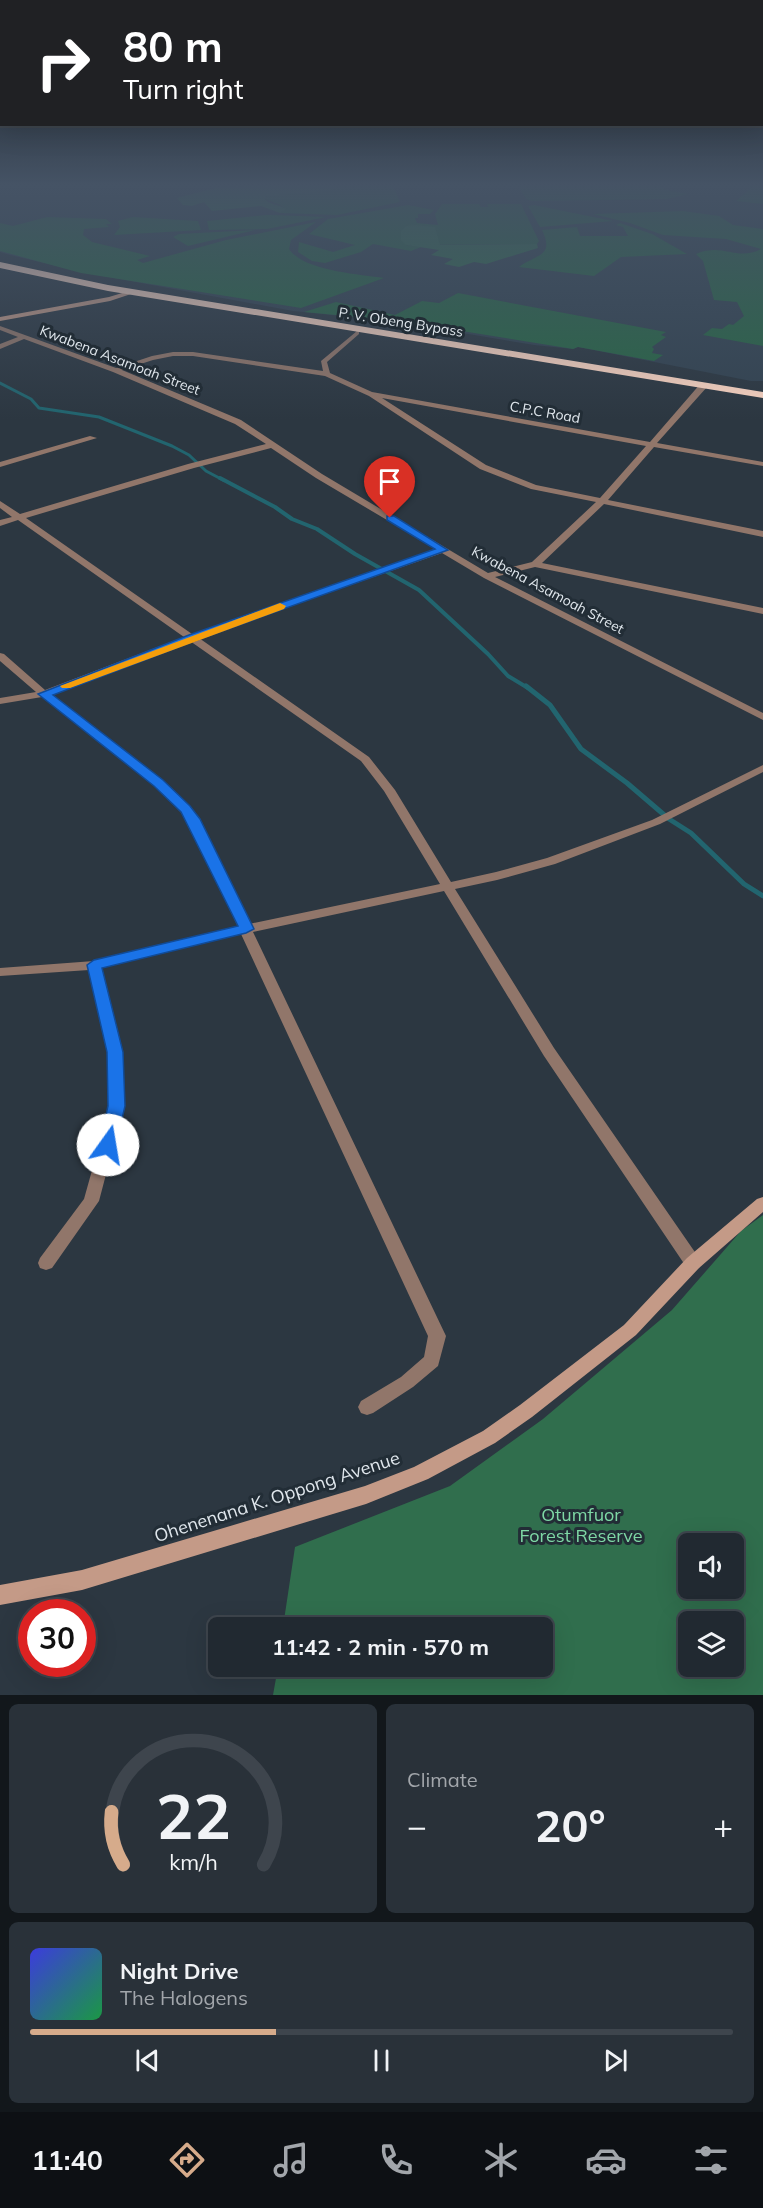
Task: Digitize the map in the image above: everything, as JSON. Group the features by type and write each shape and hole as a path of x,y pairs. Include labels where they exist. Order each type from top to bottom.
{"highway":[{"name":"P. V. Obeng Bypass","path":"0,266 103,290"},
{"name":"P. V. Obeng Bypass","path":"0,273 701,387 763,395"},
{"name":"P. V. Obeng Bypass","path":"701,387 763,400"}],"street":[{"path":"83,303 103,290"},
{"path":"0,319 129,293"},
{"name":"Kwabena Asamoah Street","path":"0,328 116,370 238,422 319,476 487,576 763,717"},
{"path":"327,374 323,362 359,331"},
{"path":"0,347 23,337"},
{"name":"C.P.C Road","path":"116,370 152,358 173,354 193,354 327,374 370,394 763,464"},
{"path":"535,564 602,502 701,387"},
{"path":"370,394 483,467 534,487 763,534"},
{"path":"0,465 93,438"},
{"path":"0,523 204,462 272,445"},
{"path":"0,504 365,759 389,790 549,1052 693,1263"},
{"path":"0,701 44,694 193,637 443,550"},
{"path":"487,576 535,564 763,611"},
{"path":"0,656 44,694 159,783 193,819 437,1336 432,1361 407,1382 367,1407"},
{"path":"0,972 94,965 246,929 449,888 551,861 675,815 763,768"},
{"path":"46,1263 91,1201 117,1106 115,1052 94,965"},
{"name":"Ohenenana K. Oppong Avenue","path":"0,1595 82,1580 366,1495 422,1473 489,1437 630,1330 693,1263 763,1203"}],"shaded area":[{"path":"40,262 763,262 763,381 751,381 578,347 573,349 534,345 391,321 293,311 87,273"}],"green space":[{"path":"41,262 307,262 346,273 384,278 301,308 81,273"},
{"path":"447,262 474,262 459,267 444,264"},
{"path":"528,262 614,262 594,276 519,267"},
{"path":"703,262 763,262 763,346 703,335 712,328 722,329 729,324 733,325 744,316 737,302 714,300"},
{"path":"458,293 666,332 661,335 666,337 652,347 654,349 652,353 663,355 654,361 578,347 573,349 399,321 304,312 336,302 395,315 422,301 439,303"},
{"name":"Otumfuor Forest Reserve","path":"763,1215 763,1695 273,1695 276,1677 553,1677 553,1617 284,1617 295,1547 450,1486 543,1419 672,1310 741,1231"}],"waterway":[{"path":"0,383 31,399 39,408 99,417 172,446 189,455 206,471 223,480"},
{"path":"220,478 275,507 292,519 317,529 355,554 419,590 488,654 508,676 528,688"},
{"path":"526,686 550,705 581,749 627,783 669,819 691,833 744,884 763,896"}],"slow traffic":[{"path":"66,686 280,606"}],"route":[{"path":"108,1145 117,1106 115,1052 94,965 246,929 186,809 159,783 44,694 193,637 443,550 390,518"}]}
